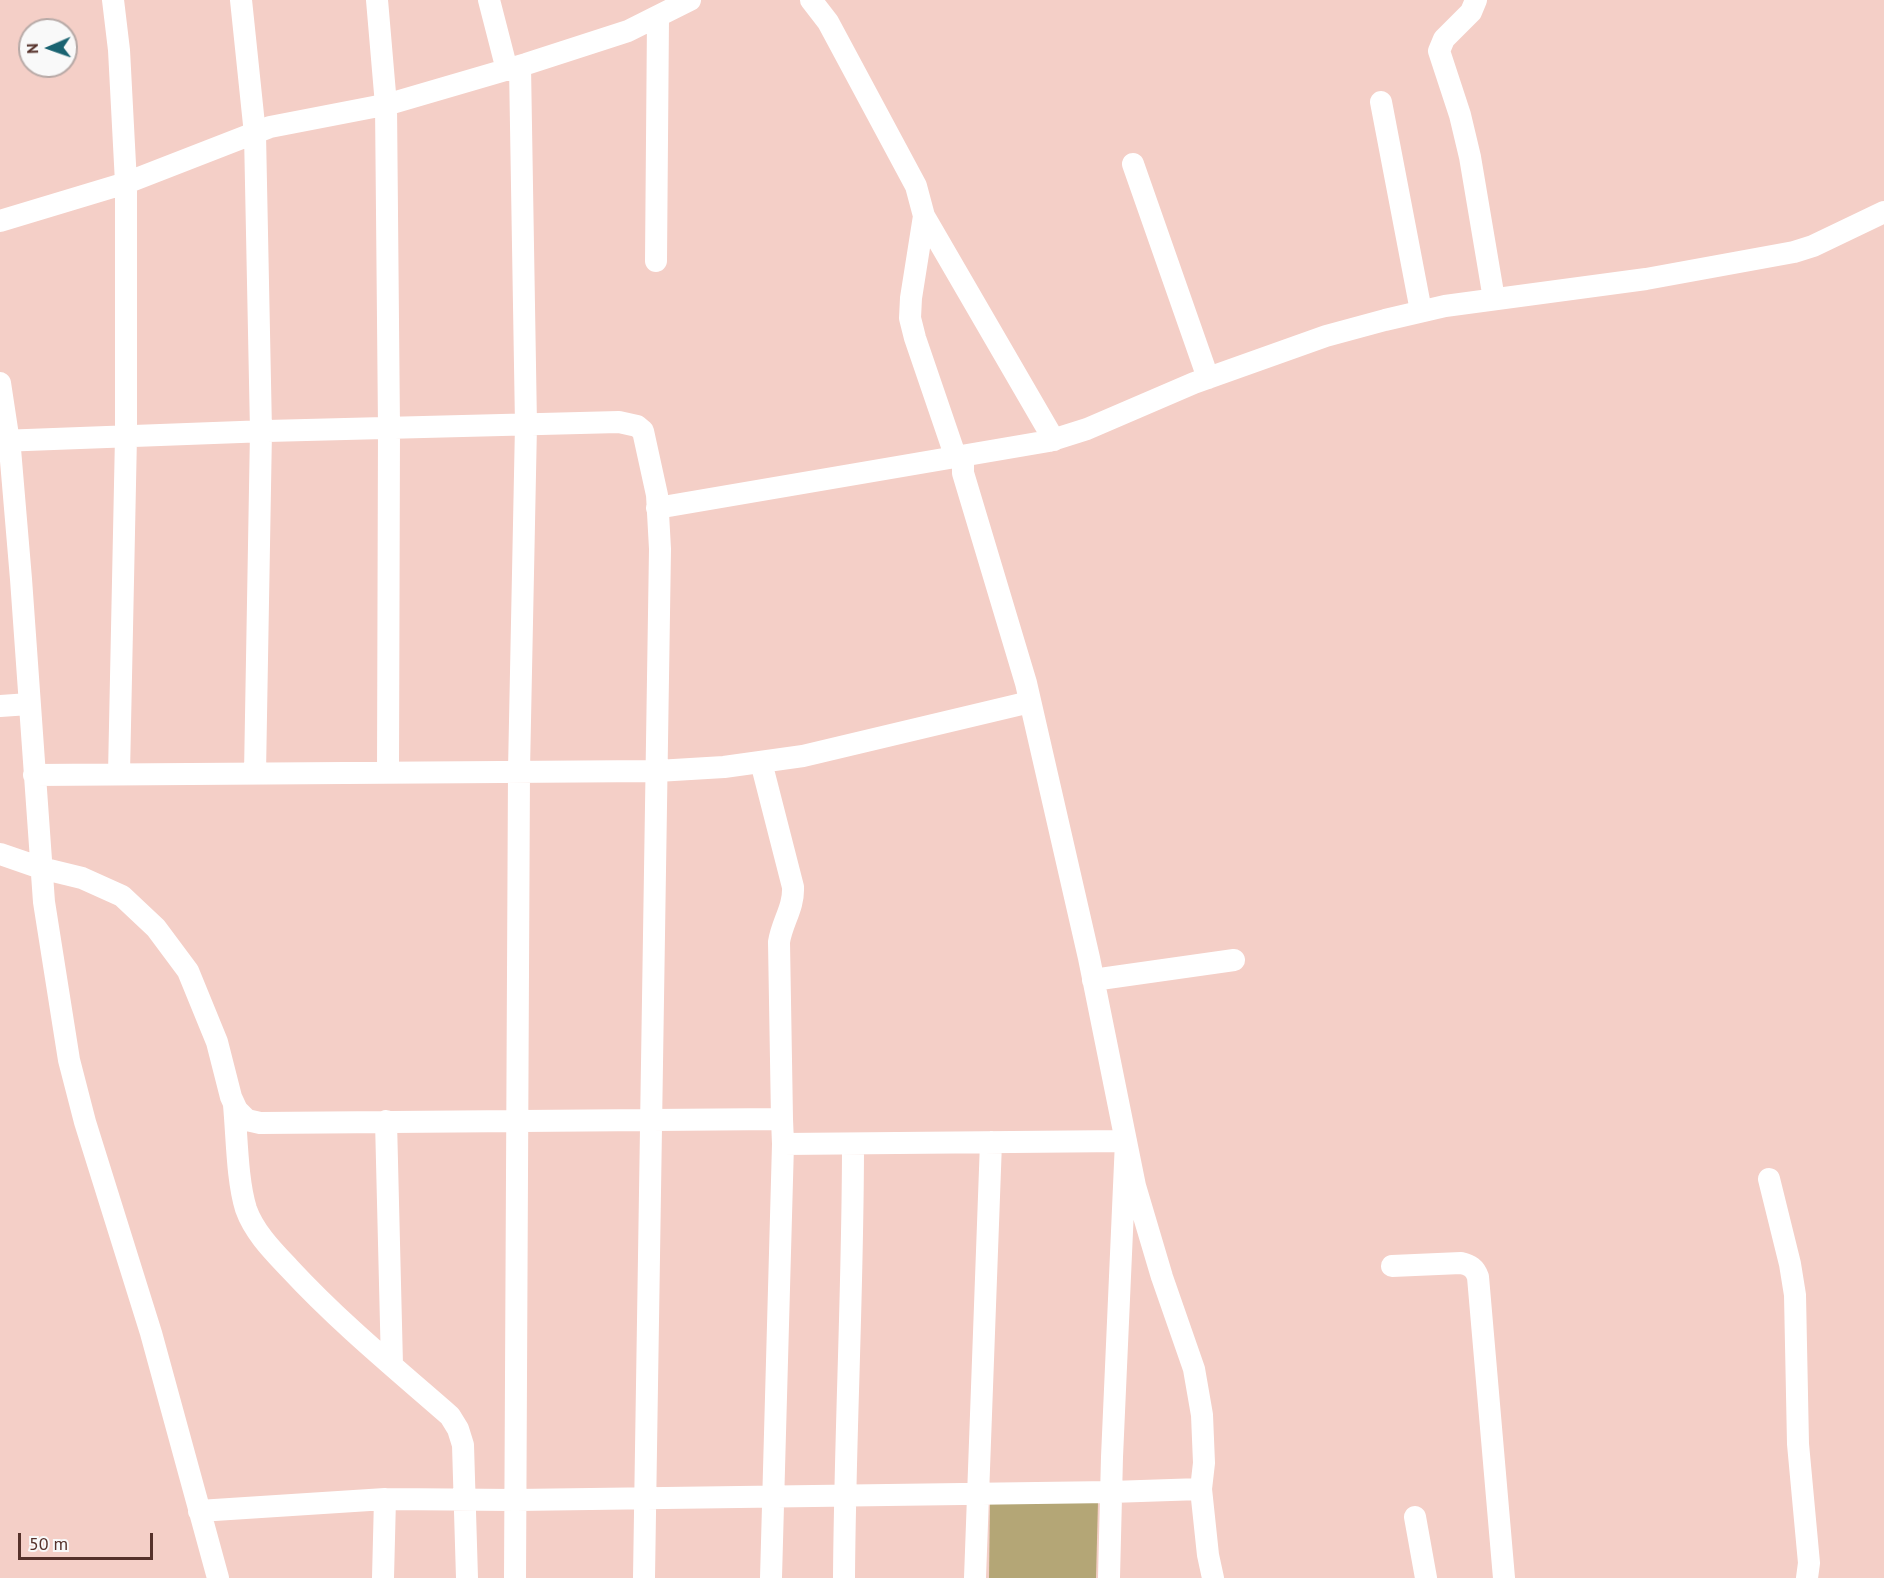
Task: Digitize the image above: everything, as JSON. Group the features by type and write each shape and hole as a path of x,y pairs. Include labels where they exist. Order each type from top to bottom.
{"street":[{"path":"113,0 126,183 126,436 119,774"},
{"path":"241,0 255,134 261,431 255,773"},
{"path":"377,0 386,105 389,428 388,772"},
{"path":"489,0 513,68 526,425 519,770 515,1578"},
{"path":"0,220 126,183 270,128 386,105 513,68 628,31 690,0"},
{"path":"811,0 828,22 916,186 924,216 1054,440"},
{"path":"1476,0 1471,12 1444,39 1439,51 1460,115 1470,157 1494,299"},
{"path":"656,261 658,18"},
{"path":"1381,102 1421,311"},
{"path":"1133,164 1208,378"},
{"path":"657,508 960,458 1054,440 1087,429 1208,378 1326,336 1445,306 1646,279 1794,252 1813,246 1884,212"},
{"path":"924,216 910,318 915,338 960,458 1030,702 1093,980 1139,1198 1162,1277 1194,1369 1202,1415 1204,1463 1201,1489 1208,1555 1213,1578"},
{"path":"0,383 10,578 30,704 41,868 51,952 69,1060 85,1122 150,1333 218,1578"},
{"path":"4,441 261,431 619,422 637,426 643,431 657,508 660,549 644,1578"},
{"path":"34,775 519,770 657,771 724,767 802,756 1030,702"},
{"path":"0,706 30,704"},
{"path":"761,762 793,887 792,904 779,942 783,1144 771,1578"},
{"path":"0,854 41,868 82,878 122,896 156,928 188,971 217,1042 234,1105 241,1182 246,1209 254,1225 268,1245 319,1300 450,1416 454,1423 463,1444 467,1578"},
{"path":"1093,980 1234,960"},
{"path":"234,1105 247,1120 260,1123 782,1119"},
{"path":"386,1121 392,1365"},
{"path":"783,1144 1126,1141"},
{"path":"1109,1578 1126,1141"},
{"path":"975,1578 991,1142"},
{"path":"844,1578 853,1144"},
{"path":"1769,1179 1796,1296 1798,1444 1809,1563 1807,1578"},
{"path":"1392,1266 1461,1263 1469,1265 1478,1277 1504,1578"},
{"path":"199,1510 385,1498 645,1499 1201,1489"},
{"path":"383,1578 385,1498"},
{"path":"1414,1517 1426,1578"}],"shaded area":[{"path":"1098,1501 1096,1578 989,1578 990,1504"}]}
